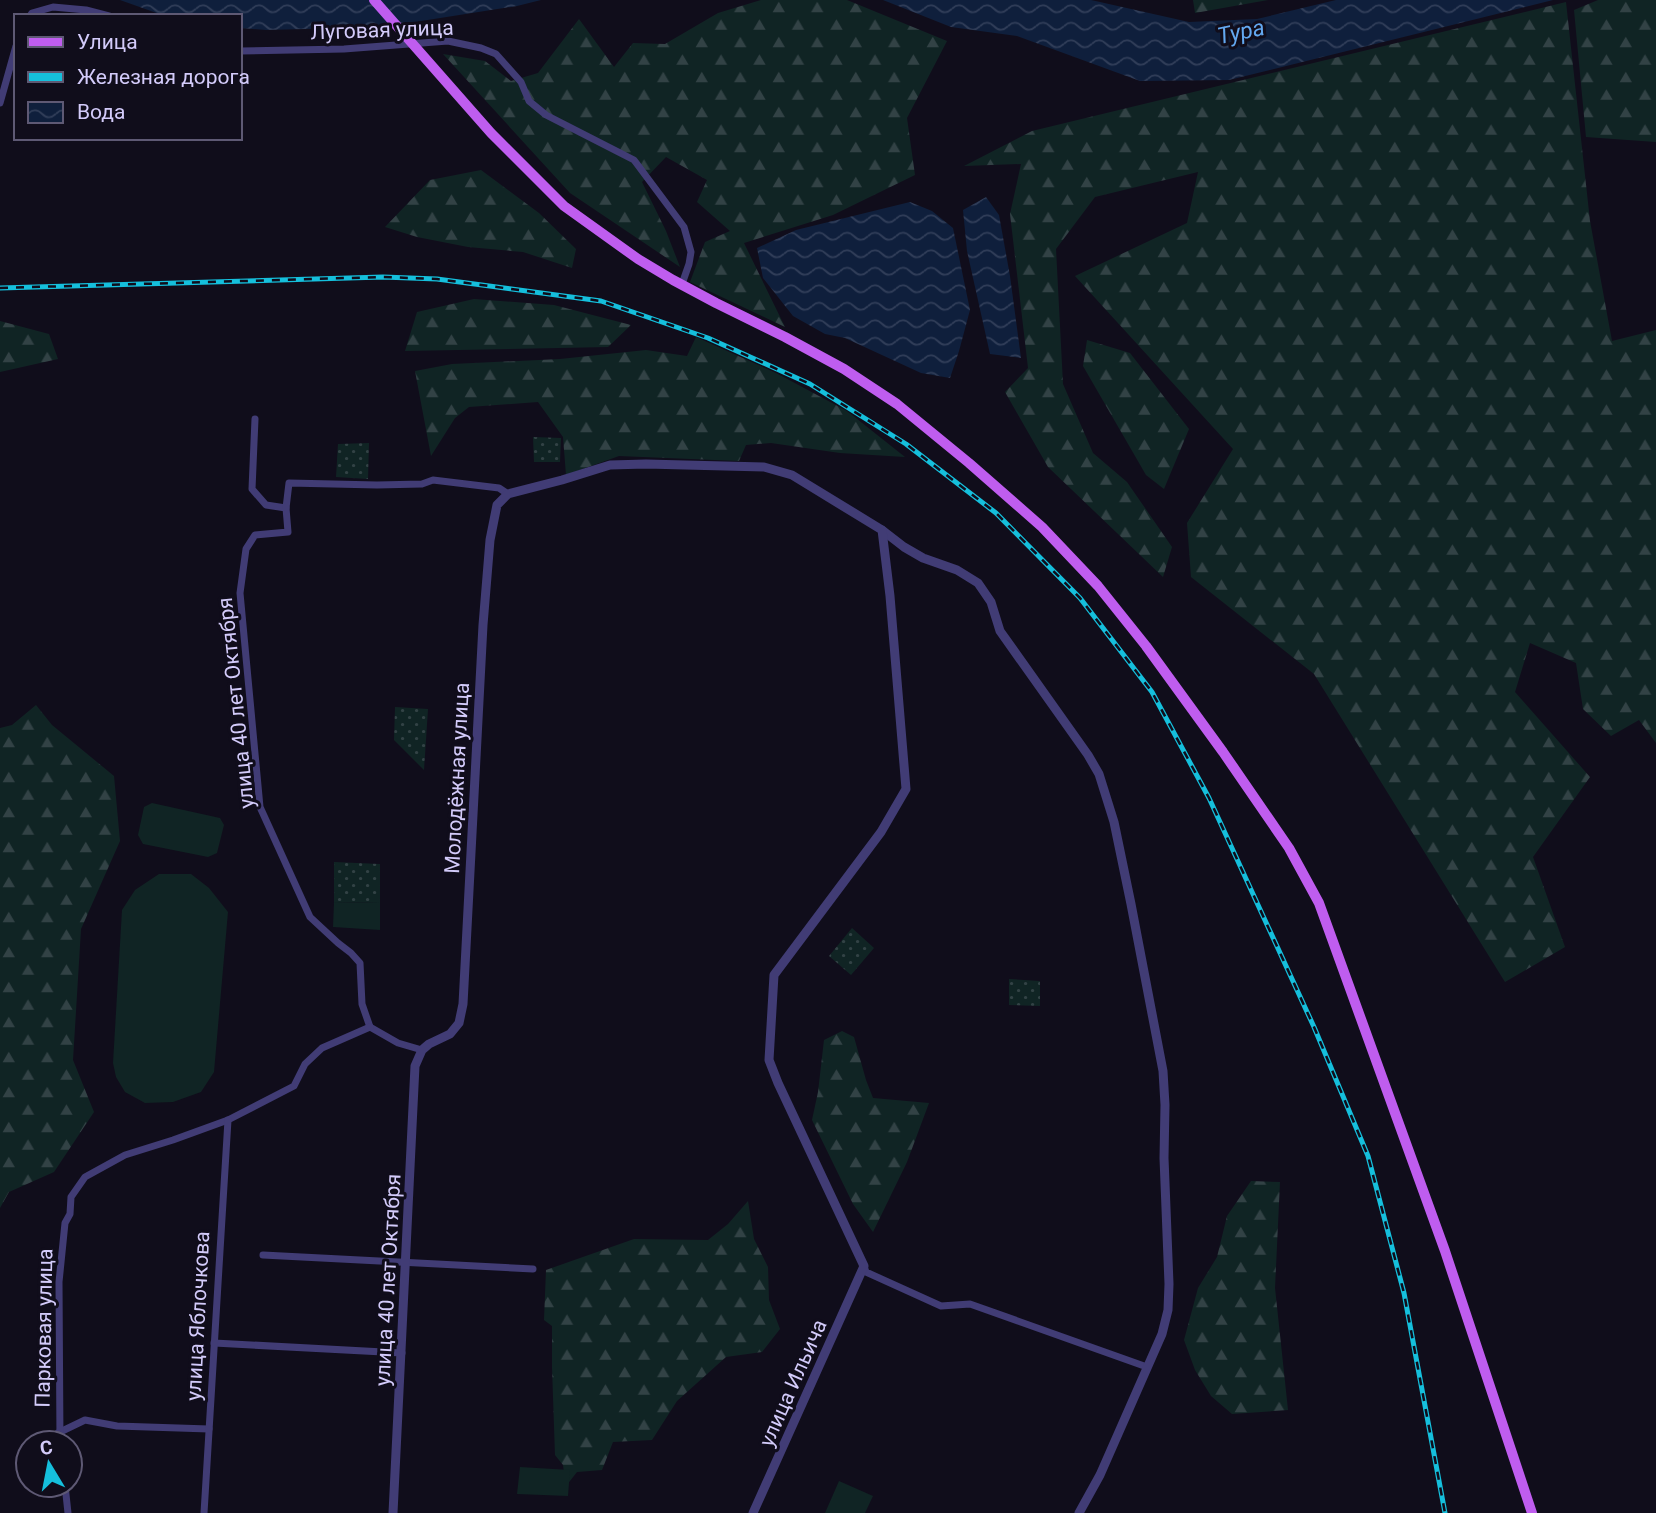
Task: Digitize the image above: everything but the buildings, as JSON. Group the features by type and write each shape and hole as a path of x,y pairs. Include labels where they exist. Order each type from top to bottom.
{"main road":[{"path":"374,0 491,133 564,206 638,259 844,369 897,404 1042,527 1098,586 1146,646 1289,848 1319,903 1440,1238 1531,1513"}],"street":[{"path":"31,14 53,7 101,14"},
{"name":"Луговая улица","path":"242,51 344,49 448,41 496,54 521,82 529,101 546,115 634,160 684,226 691,252 682,284"},
{"path":"0,103 14,53"},
{"path":"256,419 252,489 266,505 286,509 289,484 422,484 433,480 499,488 508,494 610,465 764,467 792,475 882,530 904,547 923,558 957,570 978,583 991,602 1000,631 1099,774 1106,793 1132,904 1163,1071 1168,1310 1162,1334 1100,1475 1079,1513"},
{"name":"Молодёжная улица","path":"422,1050 450,1034 459,1023 463,1004 490,540 497,505 508,494"},
{"name":"улица 40 лет Октября","path":"286,509 288,532 255,535 246,549 240,593 260,807 310,916 360,964 362,1004 370,1027"},
{"path":"882,530 906,789 881,832 774,975 769,1060 866,1272 941,1307 970,1304 1147,1367"},
{"path":"228,1121 294,1086 305,1064 322,1048 370,1027 398,1043 422,1050"},
{"name":"улица 40 лет Октября","path":"393,1513 415,1066 422,1050"},
{"name":"Парковая улица","path":"59,1429 61,1417 59,1282 65,1223 70,1214 71,1196 85,1177 125,1155 228,1121"},
{"name":"улица Яблочкова","path":"204,1513 228,1121"},
{"path":"263,1255 533,1269"},
{"name":"улица Ильича","path":"752,1513 864,1266"},
{"path":"214,1343 402,1353"},
{"path":"66,1429 85,1420 117,1426 209,1429"}],"green space":[{"path":"761,0 847,0 947,41 907,118 915,175 833,215 744,243 785,327 690,282 705,242 730,231 697,202 707,180 666,157 642,182 680,267 570,193 443,54 485,61 511,81 538,73 579,19 614,67 633,43 665,44 718,13"},
{"path":"1193,0 1268,0 1195,13"},
{"path":"1598,0 1656,0 1656,142 1586,137 1574,10"},
{"path":"1566,2 1590,221 1612,341 1656,330 1656,743 1639,720 1611,736 1583,709 1576,663 1530,643 1515,692 1590,777 1533,857 1565,947 1505,982 1314,674 1191,577 1187,523 1233,449 1075,276 1187,223 1198,172 1095,197 1056,249 1063,384 1093,453 1127,482 1172,547 1163,577 1048,467 1005,392 1028,368 1010,214 1021,164 964,166 1032,131"},
{"path":"481,170 539,213 576,249 572,268 523,252 468,247 417,237 385,227 430,180"},
{"path":"474,299 554,305 631,325 608,347 405,351 417,312"},
{"path":"0,321 49,334 58,359 0,372"},
{"path":"696,337 776,373 847,411 905,457 840,453 771,443 746,445 739,461 619,456 566,475 563,437 538,402 469,407 455,418 431,456 415,371 452,364 560,359 646,350 687,356"},
{"path":"1087,340 1130,353 1189,429 1164,489 1146,475 1083,366"},
{"path":"533,437 561,438 560,462 534,462"},
{"path":"369,443 368,479 336,477 338,444"},
{"path":"36,705 52,725 114,776 120,841 81,929 73,1060 94,1112 54,1172 9,1192 0,1208 0,728 12,725"},
{"path":"395,707 428,709 424,770 394,740"},
{"path":"152,803 220,818 224,825 217,853 208,857 143,844 138,835 144,807"},
{"path":"334,862 380,864 380,903 334,902"},
{"path":"159,874 191,874 209,888 228,912 214,1072 201,1092 173,1102 145,1103 125,1092 116,1077 113,1063 122,910 135,890"},
{"path":"334,902 380,903 380,930 333,927"},
{"path":"852,928 874,948 851,975 829,956"},
{"path":"1009,979 1040,981 1040,1006 1009,1005"},
{"path":"842,1031 854,1037 873,1098 929,1103 907,1162 873,1232 853,1204 812,1120 824,1040"},
{"path":"1251,1181 1280,1182 1275,1288 1288,1410 1232,1414 1211,1396 1195,1370 1184,1340 1198,1288 1217,1257 1227,1216"},
{"path":"748,1201 754,1239 768,1267 769,1300 780,1329 762,1352 726,1357 677,1401 652,1440 613,1442 602,1470 577,1472 566,1486 563,1465 555,1455 552,1326 544,1320 546,1270 634,1239 708,1240 728,1224"},
{"path":"520,1467 570,1470 568,1496 517,1494"},
{"path":"839,1481 873,1496 865,1513 825,1513"}],"water":[{"path":"120,0 541,0 383,27 266,30 242,28 242,14 159,14"},
{"name":"Тура","path":"883,0 1091,0 1189,22 1257,19 1336,0 1553,0 1229,80 1140,81 1017,36 951,27"},
{"path":"986,197 999,215 1021,358 990,354 967,251 963,210"},
{"path":"910,202 932,211 953,228 970,310 950,378 921,373 845,338 825,334 793,316 763,278 757,248 796,230"}],"railway":[{"path":"0,288 383,277 437,279 601,301 708,338 810,384 906,444 996,513 1080,598 1152,692 1209,798 1314,1027 1368,1156 1404,1293 1445,1513"}]}
